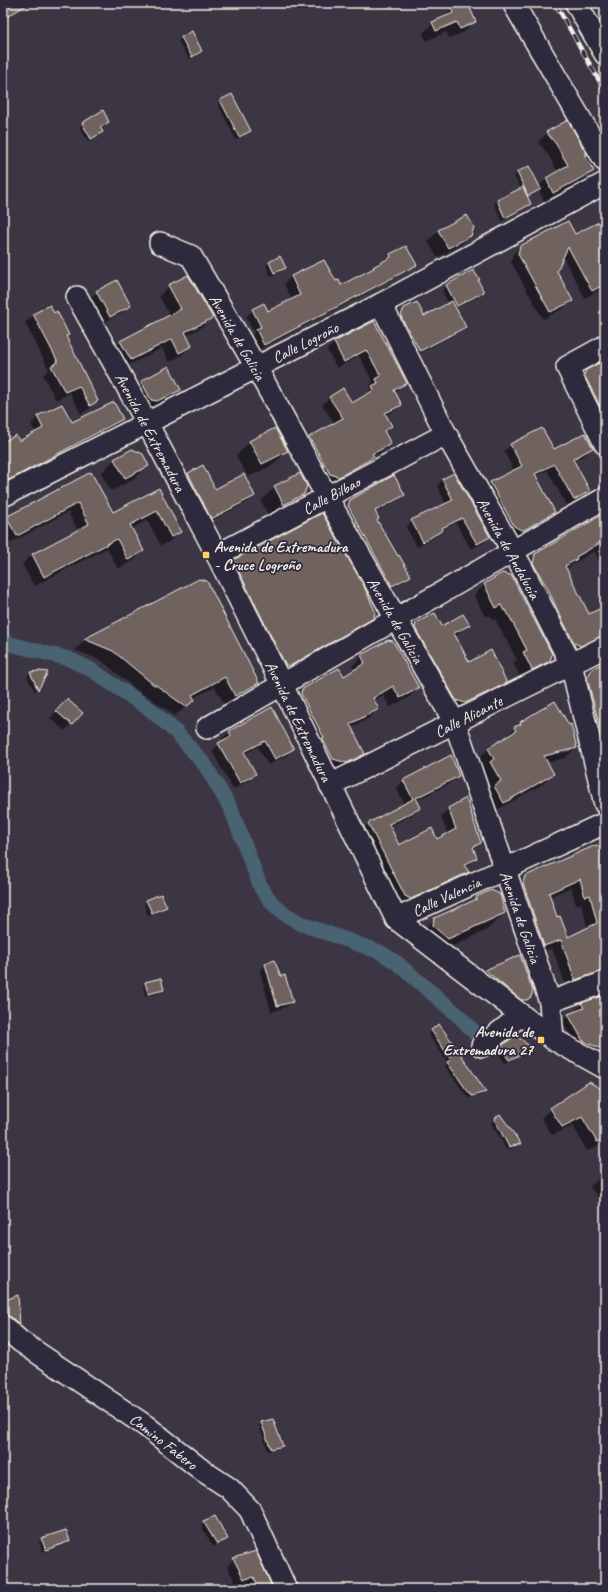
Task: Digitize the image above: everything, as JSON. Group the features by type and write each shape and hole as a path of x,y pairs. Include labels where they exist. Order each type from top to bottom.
{"street":[{"path":"513,3 605,161"},
{"path":"576,3 605,54"},
{"name":"Calle Logroño","path":"3,496 381,304 605,183"},
{"name":"Avenida de Galicia","path":"160,243 191,256 256,367 327,497 455,723 550,1002 553,1039"},
{"name":"Avenida de Extremadura","path":"77,297 147,423 217,556 282,685 396,919 553,1039 605,1068"},
{"name":"Avenida de Andalucía","path":"381,304 446,434 522,568 571,664 600,760 605,804"},
{"path":"605,346 567,368 605,444"},
{"name":"Calle Bilbao","path":"217,556 446,434"},
{"path":"207,728 605,498"},
{"name":"Calle Alicante","path":"330,785 605,647"},
{"name":"Calle Valencia","path":"396,919 605,824"},
{"path":"550,1002 605,982"},
{"path":"482,1046 521,1015"},
{"name":"Camino Fabero","path":"3,1326 20,1341 146,1426 203,1471 229,1488 250,1510 286,1589"}],"building":[{"path":"3,3 30,3 3,19"},
{"path":"463,3 468,3 476,22 460,29 457,22 436,31 432,22 453,13 451,8"},
{"path":"192,31 202,51 192,57 181,37"},
{"path":"232,94 251,131 239,137 220,100"},
{"path":"103,110 109,122 100,127 103,132 91,139 82,123"},
{"path":"568,120 587,155 585,156 594,171 553,193 546,178 568,165 556,144 546,132"},
{"path":"529,166 541,189 528,196 517,172"},
{"path":"523,187 531,204 505,218 497,200"},
{"path":"467,215 474,227 471,236 448,248 438,230"},
{"path":"605,219 605,284 592,291 568,247 557,271 573,301 550,312 518,254 520,246 568,221 575,234"},
{"path":"406,246 417,265 264,345 256,329 261,327 252,309 264,303 268,311 300,295 291,276 324,260 336,281 339,280 341,285 374,268 373,267 391,257 390,254"},
{"path":"280,256 286,268 274,273 269,262"},
{"path":"473,270 480,280 478,280 484,292 457,306 446,285"},
{"path":"188,275 213,318 185,332 192,346 179,353 172,339 131,360 120,341 181,309 168,285"},
{"path":"117,280 131,306 110,317 96,291"},
{"path":"452,301 466,327 420,351 402,319 401,315 404,308 417,302 424,316"},
{"path":"50,305 54,313 57,311 69,335 66,336 98,401 90,406 79,386 65,392 51,366 58,362 33,314"},
{"path":"374,321 407,383 394,390 402,405 385,413 392,426 384,431 391,444 372,454 374,456 369,460 339,477 330,474 309,437 343,418 329,397 343,388 352,403 374,390 372,386 378,383 376,379 381,376 366,350 344,362 334,342"},
{"path":"605,360 605,415 584,375 586,370"},
{"path":"169,366 181,390 157,401 151,400 141,381"},
{"path":"114,402 123,419 3,483 3,442 16,435 19,441 43,428 37,416 62,404 72,422"},
{"path":"275,428 288,451 262,464 249,441"},
{"path":"542,428 554,449 585,433 593,448 573,459 590,491 574,500 554,464 535,474 555,512 524,530 521,530 514,526 490,482 522,466 510,444"},
{"path":"132,449 143,454 149,466 125,478 114,459"},
{"path":"203,465 215,489 244,474 255,496 211,519 188,473"},
{"path":"91,472 113,512 159,488 181,532 171,537 157,511 130,525 144,551 128,560 117,539 44,577 32,554 89,524 78,503 17,536 6,517"},
{"path":"300,473 307,486 304,494 284,505 274,486"},
{"path":"454,473 490,537 477,544 462,518 442,528 443,530 423,542 411,520 453,500 442,479"},
{"path":"394,475 405,495 375,511 379,519 377,520 411,576 392,586 348,506 350,500"},
{"path":"322,513 363,584 375,611 374,618 290,666 287,666 233,560"},
{"path":"605,513 605,540 576,557 577,559 565,566 589,614 605,606 605,635 581,646 574,643 549,591 533,563 535,554"},
{"path":"502,573 511,575 552,654 550,661 532,670 523,652 527,650 506,610 504,611 501,605 496,608 484,584"},
{"path":"199,579 207,581 259,683 235,696 225,677 192,695 195,700 186,707 154,685 113,651 84,639"},
{"path":"435,613 442,626 463,614 470,625 454,633 469,662 491,650 507,683 465,703 456,700 415,628 416,623"},
{"path":"388,640 393,641 419,688 400,698 393,686 373,698 379,709 350,724 365,754 347,763 333,759 322,738 324,738 301,694 302,689 339,668 344,676 365,663 361,655"},
{"path":"605,662 605,730 601,731 587,678 592,669"},
{"path":"30,672 48,672 38,690"},
{"path":"67,699 83,713 72,725 56,711"},
{"path":"555,701 569,725 571,724 577,748 544,756 554,774 504,803 494,786 501,781 490,762 494,759 488,748 516,731 514,727 521,724 520,722"},
{"path":"272,707 294,749 275,759 265,741 244,752 256,774 240,783 218,743 231,736 229,731"},
{"path":"451,755 459,776 416,798 421,808 389,824 399,845 432,828 437,839 456,829 448,808 466,798 481,843 473,847 477,858 464,865 469,872 411,899 405,896 368,823 413,799 403,780"},
{"path":"596,845 601,847 605,862 605,970 575,980 561,940 544,946 523,883 525,876","holes":["580,879 585,897 590,895 597,923 568,937 560,916 557,917 549,893"]},
{"path":"491,890 500,894 505,913 448,939 433,926 434,918 477,899 476,897"},
{"path":"161,894 167,907 152,913 146,900"},
{"path":"520,955 533,991 531,997 527,1000 521,1000 485,970"},
{"path":"274,960 281,976 285,975 293,1002 277,1006 265,964"},
{"path":"161,978 164,990 148,994 145,982"},
{"path":"605,995 605,1045 599,1048 583,1041 568,1014 584,1008 581,1003"},
{"path":"439,1024 486,1092 472,1096 447,1062 451,1060 431,1030"},
{"path":"516,1035 533,1049 509,1060 500,1047"},
{"path":"589,1082 605,1091 605,1139 597,1142 582,1117 562,1127 550,1108"},
{"path":"500,1114 521,1144 509,1147 494,1119"},
{"path":"18,1295 20,1325 11,1317 3,1314 3,1301"},
{"path":"273,1419 283,1446 271,1449 261,1422"},
{"path":"215,1516 228,1539 217,1544 203,1521"},
{"path":"66,1530 70,1541 46,1550 41,1538"},
{"path":"256,1551 273,1589 259,1589 254,1577 244,1579 233,1558"}],"waterway":[{"path":"3,642 69,659 90,669 151,710 176,732 205,765 231,809 261,888 272,903 283,913 302,924 380,952 397,963 459,1016 476,1034"}],"railway":[{"path":"555,3 605,91"}],"place":[{"name":"Avenida de Extremadura - Cruce Logroño","path":"206,555"},
{"name":"Avenida de Extremadura 27","path":"541,1040"}]}
